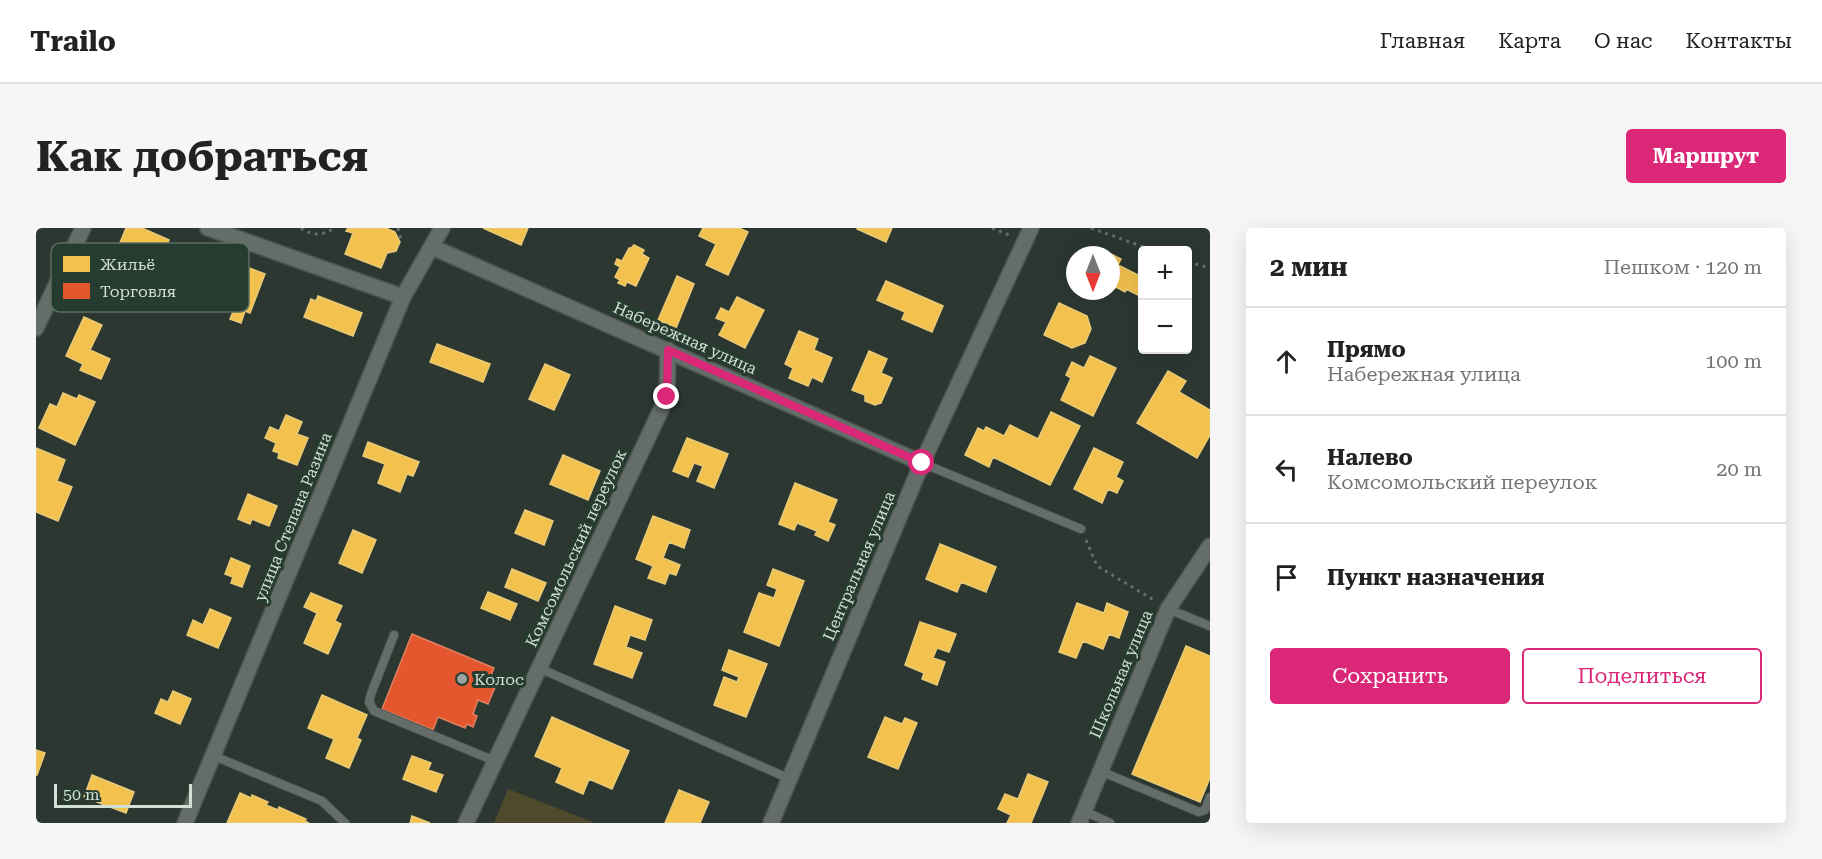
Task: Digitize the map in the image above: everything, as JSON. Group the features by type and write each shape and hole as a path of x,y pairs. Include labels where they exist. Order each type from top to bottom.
{"street":[{"path":"77,243 84,228"},
{"path":"208,228 403,297"},
{"name":"улица Степана Разина","path":"185,823 403,297 442,228"},
{"name":"Центральная улица","path":"771,823 922,463 1031,228"},
{"name":"Набережная улица","path":"432,247 922,463"},
{"path":"36,328 51,297"},
{"name":"Комсомольский переулок","path":"466,823 667,397 668,350"},
{"name":"Школьная улица","path":"1081,817 1168,609 1210,546"}],"lane":[{"path":"922,463 1081,529"},
{"path":"1168,609 1210,626"},
{"path":"394,635 371,694 369,702 374,711 495,760"},
{"path":"539,668 790,778"},
{"path":"214,756 322,801 345,823"},
{"path":"1100,771 1199,812 1205,810 1209,802"},
{"path":"1081,817 1110,823"}],"path":[{"path":"301,228 314,234 322,234 334,228"},
{"path":"398,228 402,240"},
{"path":"1091,228 1141,246"},
{"path":"1192,263 1210,268"},
{"path":"1081,529 1097,566 1168,609"}],"shaded area":[{"path":"508,789 595,823 494,823"}],"building: Жильё":[{"path":"126,228 142,228 169,240 168,243 120,243"},
{"path":"348,228 386,228 395,232 400,242 396,251 387,253 381,268 345,254 353,233 346,231"},
{"path":"483,228 528,228 521,245"},
{"path":"703,228 739,228 748,232 728,275 706,265 716,244 699,236"},
{"path":"858,228 892,228 886,242"},
{"path":"634,245 644,250 642,254 649,258 636,286 627,282 625,286 618,283 620,280 615,277 620,267 615,264 617,259 622,261 629,248"},
{"path":"1120,266 1138,275 1138,295 1126,289 1125,292 1120,289"},
{"path":"249,268 265,274 250,313 248,312"},
{"path":"677,276 694,284 676,328 658,320"},
{"path":"886,281 943,306 932,332 902,319 905,312 877,300"},
{"path":"318,296 362,313 353,336 304,317 311,299 316,301"},
{"path":"737,297 764,310 745,348 719,335 726,322 716,318 721,308 729,312"},
{"path":"1059,303 1087,316 1091,329 1085,343 1072,348 1044,335"},
{"path":"233,312 245,312 241,323 230,319"},
{"path":"84,317 102,325 90,350 110,359 101,379 80,370 83,364 66,356"},
{"path":"799,331 818,339 814,350 832,358 822,382 812,377 808,386 789,378 793,368 785,364"},
{"path":"437,344 490,364 483,382 430,362"},
{"path":"869,351 887,359 881,373 892,378 881,403 875,405 865,401 865,395 852,390"},
{"path":"1090,356 1116,368 1093,416 1061,400 1071,378 1066,375 1072,362 1084,368"},
{"path":"545,364 570,375 554,410 529,399"},
{"path":"1168,371 1186,381 1179,392 1210,410 1210,435 1197,458 1137,423"},
{"path":"63,393 77,399 79,395 95,402 75,445 39,428 50,404 57,407"},
{"path":"1051,412 1080,426 1050,485 993,457 989,467 965,455 978,428 984,431 986,427 1004,436 1010,425 1038,439"},
{"path":"286,415 302,422 297,434 308,438 297,465 278,458 279,453 273,451 276,443 265,438 270,427 279,431"},
{"path":"687,438 728,454 714,488 697,481 703,466 694,463 688,477 673,471"},
{"path":"368,442 419,462 413,476 407,474 400,492 378,483 385,464 363,456"},
{"path":"36,448 65,460 57,481 72,487 58,521 36,512"},
{"path":"1094,448 1123,462 1116,477 1123,481 1117,493 1108,489 1102,503 1074,489"},
{"path":"563,455 600,471 588,500 550,484"},
{"path":"795,483 837,500 828,522 835,525 828,541 815,535 817,531 797,523 794,530 779,524"},
{"path":"248,494 277,506 269,526 252,519 250,524 238,519"},
{"path":"525,510 553,521 544,545 515,533"},
{"path":"653,516 690,530 684,548 669,542 663,558 680,565 676,575 669,573 665,584 648,578 653,566 636,559"},
{"path":"353,530 376,540 362,573 339,563"},
{"path":"940,544 996,567 986,592 961,582 957,592 926,579"},
{"path":"231,558 250,566 242,587 231,583 233,577 225,574"},
{"path":"512,569 546,583 538,601 505,587"},
{"path":"773,569 804,581 779,646 744,632 759,593 774,598 777,589 767,585"},
{"path":"488,592 517,604 510,620 481,608"},
{"path":"311,593 342,606 335,621 341,624 328,654 304,643 317,613 304,607"},
{"path":"1077,603 1104,613 1107,603 1128,612 1119,638 1109,634 1103,649 1083,641 1076,658 1059,652"},
{"path":"615,606 652,620 645,640 630,635 626,647 642,653 632,678 594,664"},
{"path":"210,609 231,618 218,648 187,635 193,620 203,625"},
{"path":"920,622 956,634 949,652 937,648 933,658 945,662 937,685 922,679 924,673 905,665"},
{"path":"1186,646 1210,656 1210,778 1200,802 1132,774"},
{"path":"729,650 767,664 746,717 714,705 724,677 737,682 739,677 722,670"},
{"path":"173,691 191,699 180,724 155,713 161,699 168,702"},
{"path":"322,695 367,715 357,738 361,740 349,768 326,758 334,739 308,728"},
{"path":"552,717 629,751 612,789 589,779 583,794 556,782 562,768 535,756"},
{"path":"885,717 902,724 905,718 917,723 898,769 868,757"},
{"path":"36,750 45,753 37,775 36,775"},
{"path":"412,756 431,763 428,770 443,775 436,792 403,779"},
{"path":"1028,774 1048,782 1031,823 1007,823 1011,815 998,809 1005,794 1018,799"},
{"path":"92,775 134,792 126,813 84,797"},
{"path":"679,790 709,802 700,823 665,823"},
{"path":"240,793 251,798 252,795 268,802 266,805 278,810 279,807 306,819 305,821 309,823 227,823"},
{"path":"412,816 430,823 410,823"}],"building: Торговля":[{"path":"412,634 494,668 491,676 498,680 488,704 478,700 473,714 477,716 473,727 467,724 465,728 438,717 433,730 382,709"}],"place":[{"name":"Колос","path":"462,679"}],"route":[{"path":"667,397 668,350 922,463"}]}
